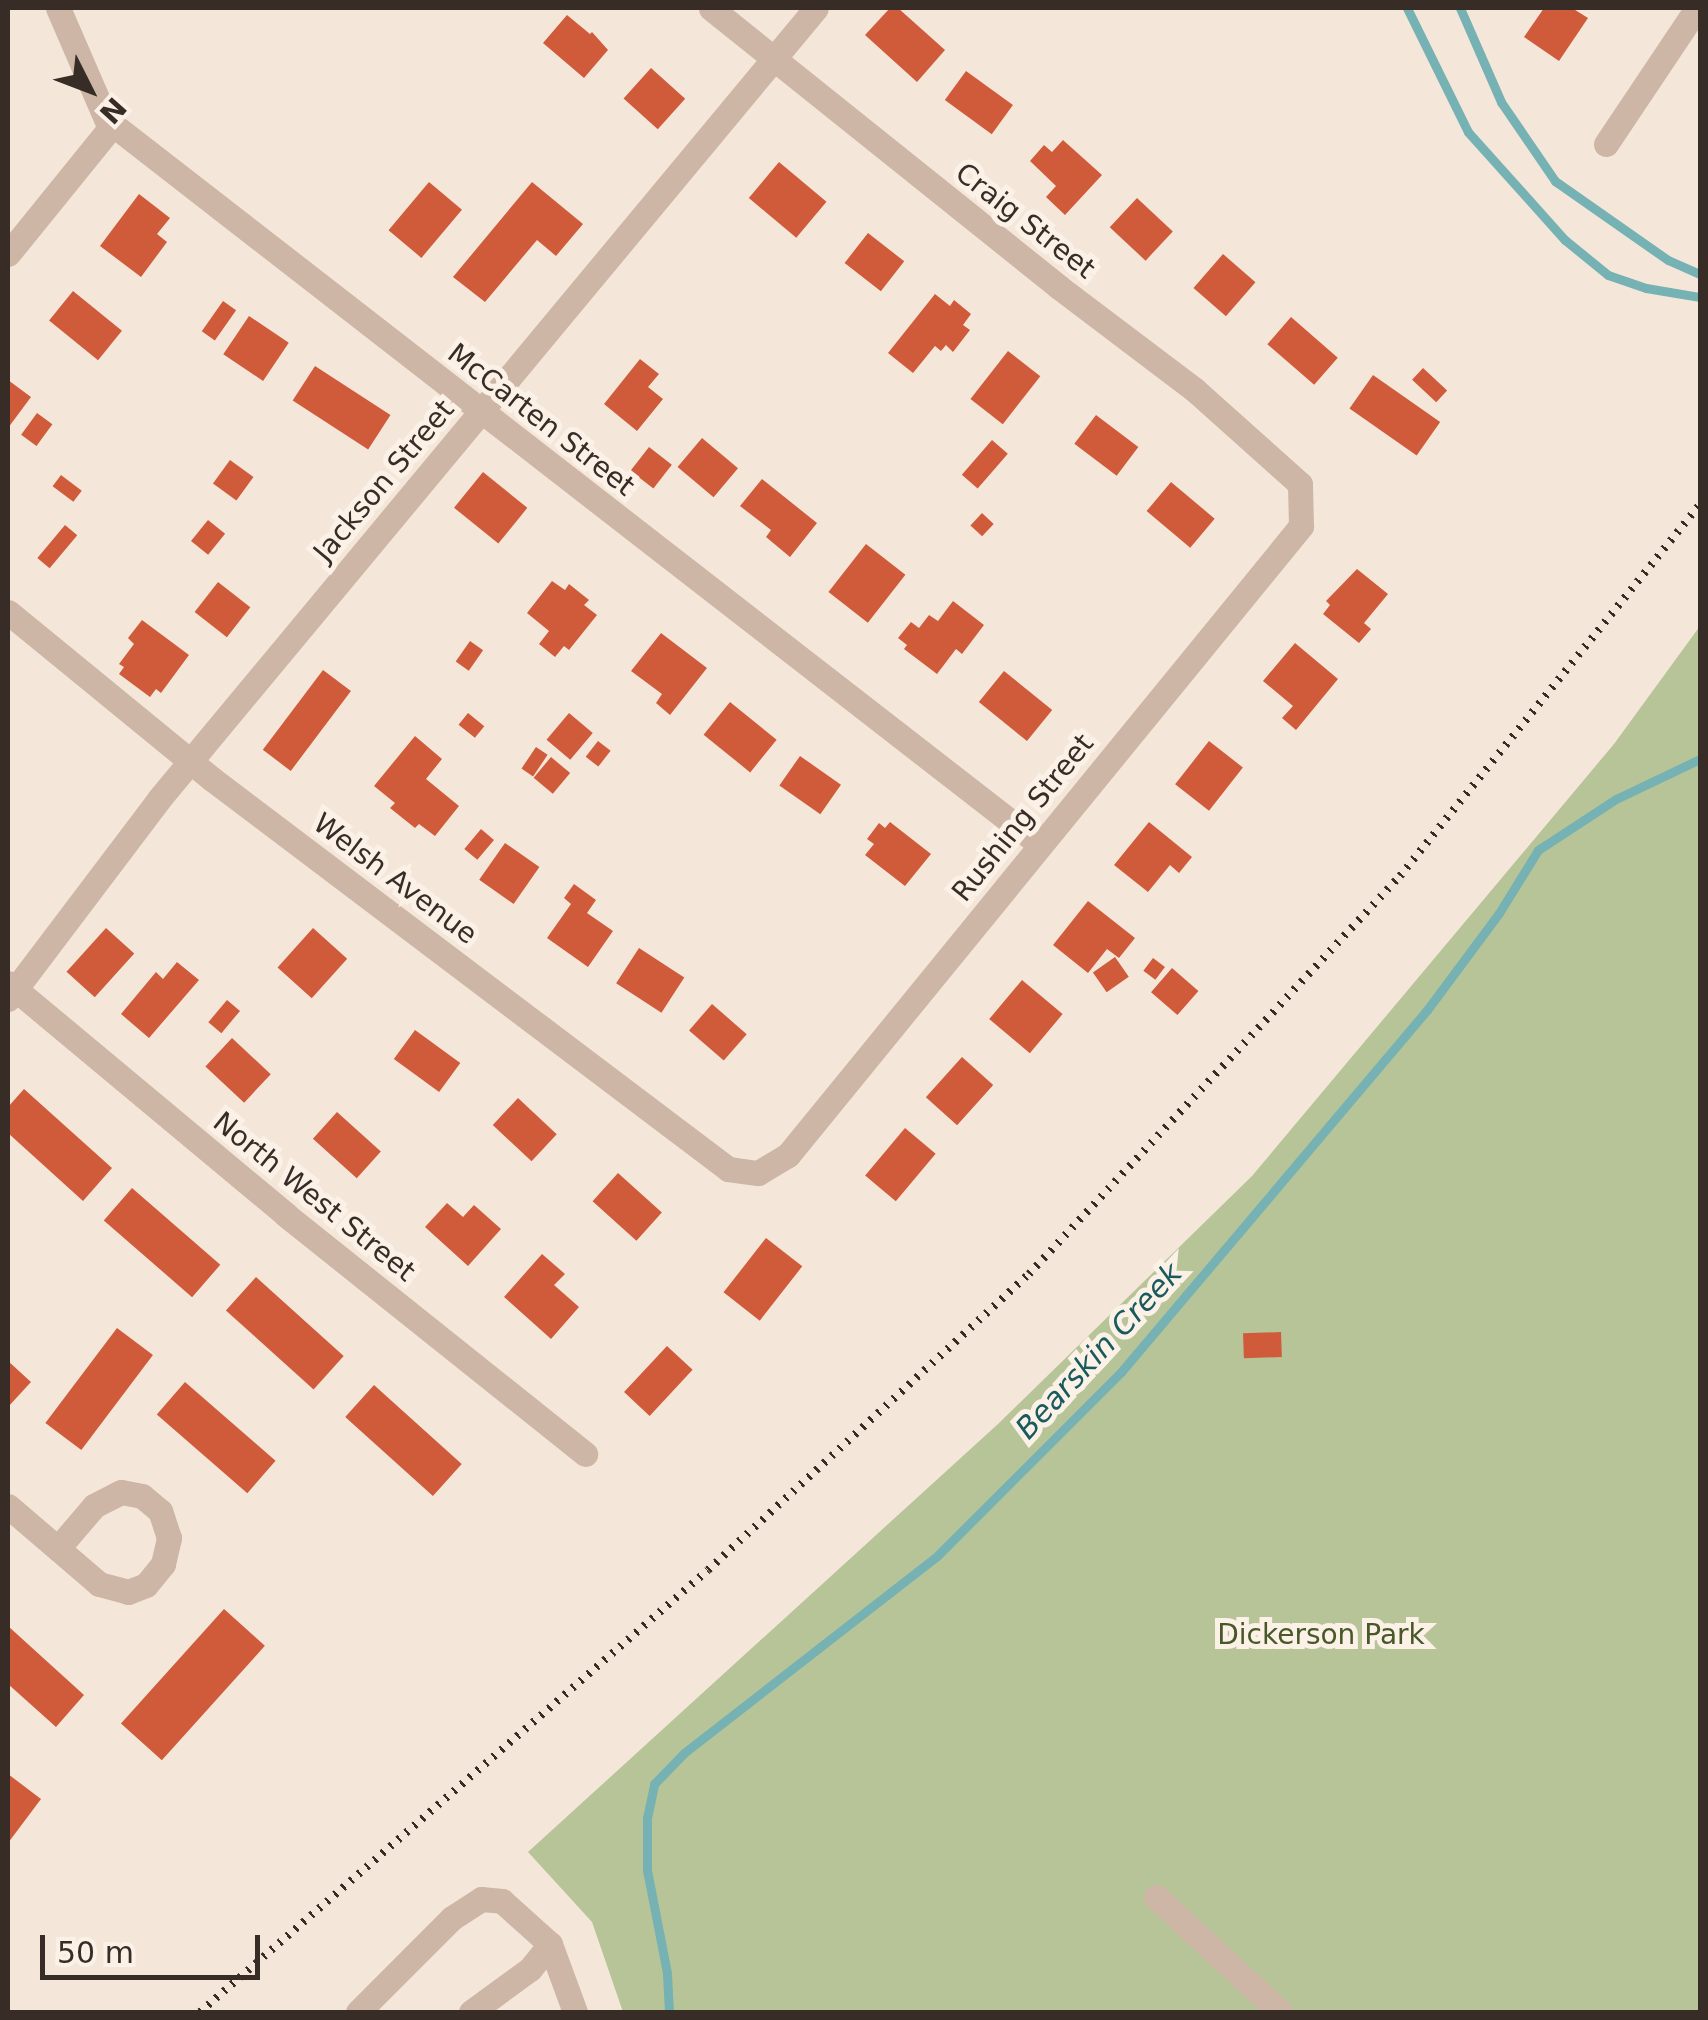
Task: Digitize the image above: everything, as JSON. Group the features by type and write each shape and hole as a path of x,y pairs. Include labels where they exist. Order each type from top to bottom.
{"street":[{"path":"8,254 110,128 58,8"},
{"name":"Craig Street","path":"711,8 1059,287 1195,390 1300,484"},
{"name":"Jackson Street","path":"10,990 192,760 816,8"},
{"path":"1606,144 1696,8"},
{"name":"McCarten Street","path":"110,128 116,127 1038,843"},
{"name":"Rushing Street","path":"758,1173 788,1155 911,1008 1038,843 1302,526 1300,484"},
{"name":"Welsh Avenue","path":"8,612 212,780 728,1169 758,1173"},
{"name":"North West Street","path":"10,990 586,1454"},
{"path":"8,1506 99,1584 128,1592 146,1586 164,1564 169,1538 160,1510 142,1496 120,1492 94,1506 58,1548"},
{"path":"1156,1897 1280,2012"},
{"path":"358,2012 452,1918 482,1899 502,1901 550,1944 571,1991 575,2012"},
{"path":"471,2012 530,1969 550,1944"}],"green space":[{"name":"Dickerson Park","path":"1700,626 1700,2012 623,2012 592,1922 528,1852 998,1424 1252,1176 1614,744"}],"building":[{"path":"890,8 898,8 945,50 917,82 865,35"},
{"path":"1544,8 1572,8 1588,18 1559,61 1524,37"},
{"path":"567,15 592,32 608,50 584,78 543,43"},
{"path":"651,68 685,99 658,129 624,98"},
{"path":"966,71 1013,105 992,134 945,100"},
{"path":"1063,140 1102,175 1065,215 1046,197 1056,186 1030,161 1044,145 1052,152"},
{"path":"779,162 826,202 796,238 749,198"},
{"path":"429,182 462,210 421,258 389,230"},
{"path":"532,182 583,224 556,256 537,240 485,302 453,277"},
{"path":"139,194 170,218 157,234 167,242 141,277 100,246"},
{"path":"1137,198 1173,231 1146,261 1110,227"},
{"path":"868,233 904,261 881,291 845,263"},
{"path":"1223,254 1255,282 1226,316 1193,288"},
{"path":"73,291 122,331 98,360 49,321"},
{"path":"935,294 950,306 954,300 971,314 963,325 970,330 953,352 946,345 941,351 935,346 913,373 888,353"},
{"path":"223,301 236,310 215,340 202,331"},
{"path":"249,316 289,343 263,381 223,354"},
{"path":"1291,317 1338,358 1314,385 1267,344"},
{"path":"1008,351 1040,376 1003,424 970,399"},
{"path":"640,359 659,374 648,387 663,399 637,431 604,404"},
{"path":"315,366 390,415 368,449 293,400"},
{"path":"1423,368 1447,391 1436,402 1412,380"},
{"path":"1373,375 1440,422 1417,456 1349,409"},
{"path":"8,380 31,397 8,428"},
{"path":"37,413 52,424 37,446 21,435"},
{"path":"1096,415 1138,447 1117,476 1074,444"},
{"path":"702,438 738,468 714,497 678,467"},
{"path":"992,440 1008,454 978,488 962,475"},
{"path":"649,447 672,465 653,488 631,471"},
{"path":"230,460 253,477 236,501 213,483"},
{"path":"483,472 527,508 498,544 454,508"},
{"path":"61,475 82,491 73,502 53,486"},
{"path":"762,479 817,523 790,557 766,537 771,530 740,506"},
{"path":"1171,482 1215,519 1190,548 1147,511"},
{"path":"982,513 994,524 982,536 970,525"},
{"path":"208,520 225,534 208,555 191,541"},
{"path":"65,525 77,535 50,568 37,558"},
{"path":"866,544 905,575 868,623 828,592"},
{"path":"1357,569 1388,594 1364,623 1371,629 1359,643 1323,614 1330,605 1326,601"},
{"path":"552,581 565,590 569,584 589,600 584,605 597,615 569,650 564,646 555,657 539,644 549,631 527,613"},
{"path":"218,582 250,607 227,637 195,612"},
{"path":"953,601 984,625 962,654 956,649 937,674 904,649 907,645 898,638 911,622 919,628 929,615 938,621"},
{"path":"142,620 189,655 161,693 156,689 150,697 119,674 124,667 119,664 134,644 128,638"},
{"path":"661,633 707,668 670,715 656,703 662,694 631,671"},
{"path":"470,641 483,650 469,671 456,661"},
{"path":"1295,643 1338,679 1296,730 1282,718 1293,706 1263,681"},
{"path":"323,670 351,691 291,771 263,750"},
{"path":"1004,671 1052,710 1027,741 979,702"},
{"path":"730,702 777,740 750,772 704,735"},
{"path":"468,713 484,726 475,738 459,725"},
{"path":"569,713 593,733 570,760 547,740"},
{"path":"415,736 442,759 426,779 459,806 435,836 419,824 415,828 390,808 395,803 374,786"},
{"path":"598,741 611,751 598,767 586,757"},
{"path":"1209,741 1243,767 1209,811 1175,784"},
{"path":"536,747 548,755 533,776 521,769"},
{"path":"800,756 841,785 820,814 779,785"},
{"path":"551,757 570,773 553,794 534,778"},
{"path":"890,822 931,854 905,886 865,855 874,844 867,839 879,823 885,828"},
{"path":"1149,822 1192,857 1179,873 1170,865 1148,892 1114,865"},
{"path":"481,829 494,840 477,860 464,849"},
{"path":"505,843 539,867 514,904 479,880"},
{"path":"574,884 596,900 587,913 613,931 588,967 547,938 571,904 564,898"},
{"path":"1088,901 1135,938 1119,958 1107,949 1088,973 1053,945"},
{"path":"106,928 134,953 95,997 67,972"},
{"path":"313,928 347,959 312,998 278,967"},
{"path":"639,948 684,977 661,1013 616,983"},
{"path":"1115,957 1129,977 1107,992 1093,972"},
{"path":"1153,958 1165,967 1155,980 1143,971"},
{"path":"177,962 199,980 149,1038 121,1014 156,972 163,979"},
{"path":"1172,968 1198,991 1177,1015 1151,992"},
{"path":"1022,980 1063,1014 1030,1053 989,1019"},
{"path":"227,1000 240,1011 221,1033 208,1022"},
{"path":"712,1004 747,1034 724,1061 689,1030"},
{"path":"415,1030 460,1063 439,1092 394,1059"},
{"path":"232,1038 271,1074 244,1103 205,1067"},
{"path":"962,1057 993,1085 957,1125 926,1097"},
{"path":"24,1089 112,1168 83,1201 8,1133 8,1107"},
{"path":"518,1098 557,1134 532,1161 493,1125"},
{"path":"337,1112 381,1151 357,1178 313,1139"},
{"path":"905,1128 936,1154 896,1201 865,1175"},
{"path":"618,1173 662,1212 636,1241 593,1201"},
{"path":"132,1188 220,1265 192,1297 104,1220"},
{"path":"447,1203 463,1217 474,1205 501,1229 468,1266 425,1227"},
{"path":"766,1238 802,1266 760,1321 724,1292"},
{"path":"542,1254 565,1274 554,1285 579,1307 551,1339 504,1297"},
{"path":"256,1277 344,1356 314,1389 226,1310"},
{"path":"117,1328 153,1355 81,1450 45,1423"},
{"path":"1281,1332 1282,1357 1244,1358 1243,1333"},
{"path":"667,1346 693,1370 650,1416 624,1392"},
{"path":"8,1361 31,1382 8,1407"},
{"path":"185,1382 276,1461 247,1493 157,1414"},
{"path":"374,1385 462,1464 433,1496 345,1417"},
{"path":"224,1609 265,1646 162,1760 121,1723"},
{"path":"8,1626 84,1695 56,1727 8,1684"},
{"path":"8,1774 41,1799 8,1843"}],"waterway":[{"path":"1407,8 1468,132 1565,240 1608,275 1646,288 1700,297"},
{"path":"1460,8 1501,102 1555,181 1668,260 1700,274"},
{"name":"Bearskin Creek","path":"669,2012 667,1973 647,1870 647,1818 654,1784 684,1753 938,1555 1121,1372 1427,1010 1499,913 1538,850 1616,799 1700,759"}],"railway":[{"path":"200,2012 708,1570 1029,1274 1400,876 1700,504"}]}
